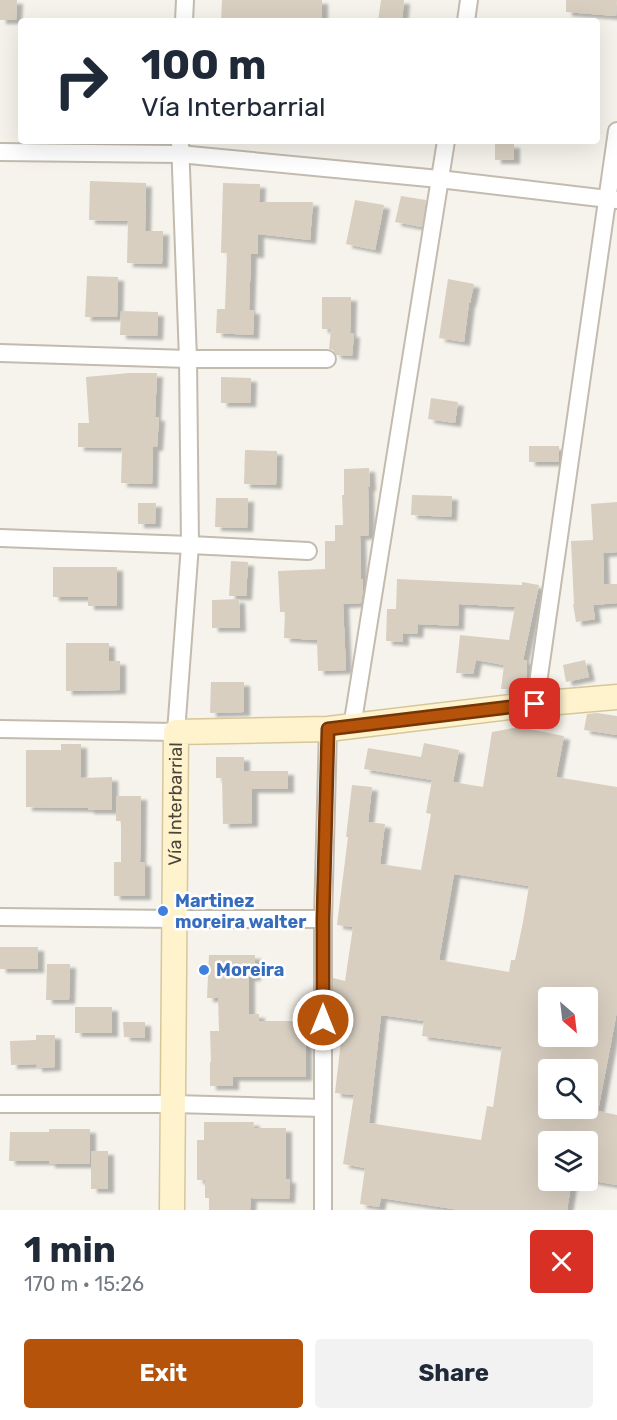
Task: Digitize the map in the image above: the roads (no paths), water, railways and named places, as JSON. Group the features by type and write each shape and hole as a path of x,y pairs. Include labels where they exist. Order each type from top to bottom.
{"main road":[{"name":"Vía Interbarrial","path":"172,1210 176,732 328,729 535,704 617,697"}],"street":[{"path":"184,18 185,0"},
{"path":"466,18 469,0"},
{"path":"535,704 612,200 617,131"},
{"path":"352,727 445,144"},
{"path":"0,152 180,148 612,200"},
{"path":"0,729 176,732 190,545 188,358 180,148"},
{"path":"0,353 327,359"},
{"path":"0,538 308,552"},
{"path":"323,1210 323,919 328,729"},
{"path":"0,916 323,919"},
{"path":"0,1104 174,1104 323,1108"}],"place":[{"name":"Martinez moreira walter","path":"163,911"},
{"name":"Moreira","path":"204,970"}]}
